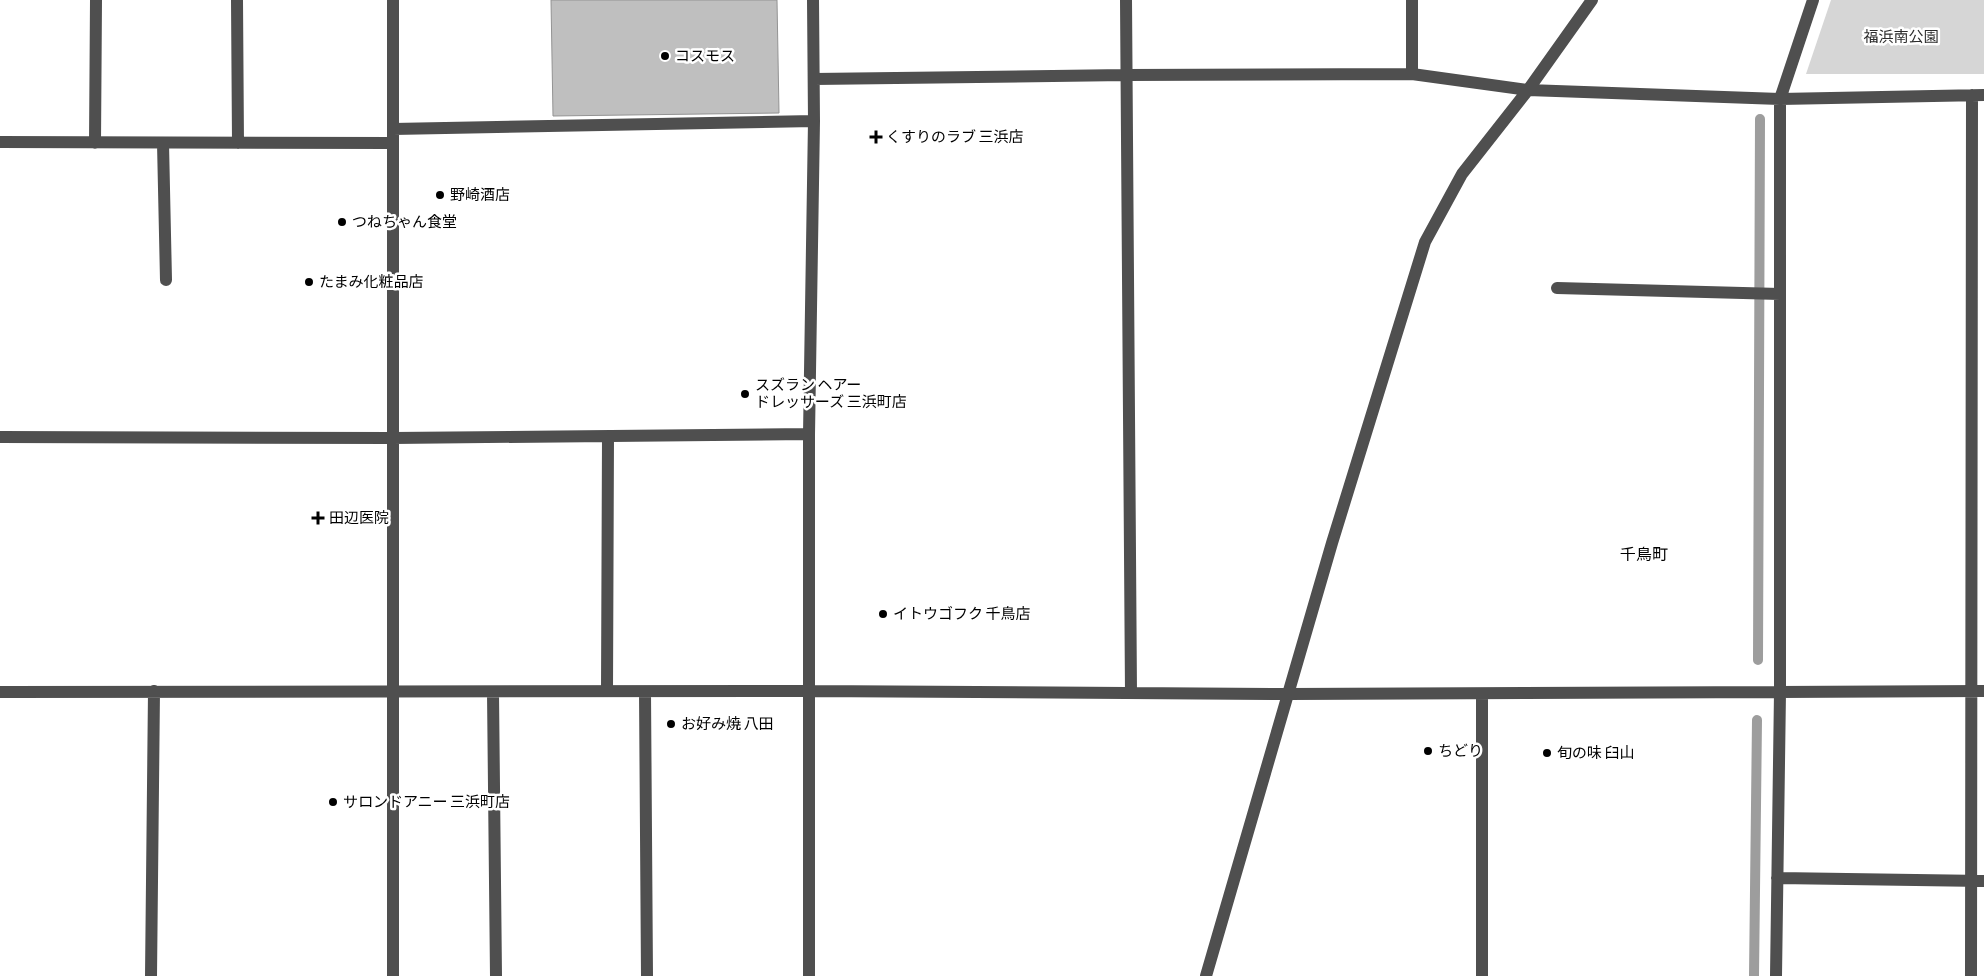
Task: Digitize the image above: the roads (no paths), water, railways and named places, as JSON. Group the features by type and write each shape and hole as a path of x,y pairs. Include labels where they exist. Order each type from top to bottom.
{"street":[{"path":"95,143 96,0"},
{"path":"238,0 238,143"},
{"path":"393,0 393,976"},
{"path":"809,976 809,434 814,0"},
{"path":"1126,0 1131,693"},
{"path":"1412,0 1412,74"},
{"path":"1206,976 1332,543 1425,242 1462,174 1528,90 1592,0"},
{"path":"1776,976 1780,692 1780,99 1812,0"},
{"path":"814,80 1126,75 1412,74 1528,90 1780,99 1978,95 1978,881 1971,976"},
{"path":"393,129 814,121"},
{"path":"0,142 393,143"},
{"path":"164,143 166,280"},
{"path":"1557,288 1780,294"},
{"path":"0,437 393,438 809,434"},
{"path":"606,692 608,436"},
{"path":"151,976 154,691"},
{"path":"0,692 810,691 1482,694 1978,691"},
{"path":"493,692 496,976"},
{"path":"645,692 647,976"},
{"path":"1482,694 1482,976"},
{"path":"1777,878 1978,881"}],"waterway":[{"path":"1758,660 1760,119"},
{"path":"1754,976 1757,720"}],"place":[{"name":"コスモス","path":"665,56"},
{"name":"くすりのラブ 三浜店","path":"876,137"},
{"name":"野崎酒店","path":"440,195"},
{"name":"つねちゃん食堂","path":"342,222"},
{"name":"たまみ化粧品店","path":"309,282"},
{"name":"スズラン ヘアー ドレッサーズ 三浜町店","path":"745,394"},
{"name":"田辺医院","path":"318,518"},
{"name":"イトウゴフク 千鳥店","path":"883,614"},
{"name":"お好み焼 八田","path":"671,724"},
{"name":"ちどり","path":"1428,751"},
{"name":"旬の味 臼山","path":"1547,753"},
{"name":"サロンドアニー 三浜町店","path":"333,802"}],"district":[{"name":"千鳥町","path":"1644,554"}],"park label":[{"name":"福浜南公園","path":"1901,37"}]}
